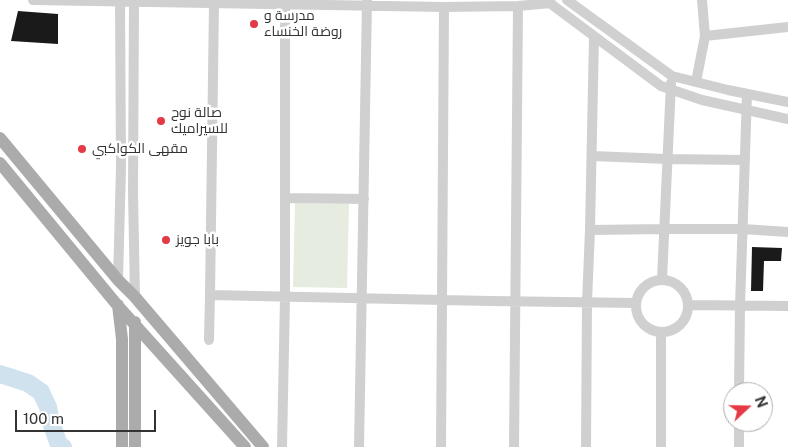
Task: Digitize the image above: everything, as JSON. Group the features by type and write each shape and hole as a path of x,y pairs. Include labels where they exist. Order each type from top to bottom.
{"main road":[{"path":"0,138 118,280 135,297 263,447"},
{"path":"0,163 118,306 245,447"},
{"path":"118,280 118,306 122,339 122,447"},
{"path":"135,297 135,447"}],"street":[{"path":"33,0 120,0 285,5 367,3 444,7 518,6 549,2 661,86 702,100 788,120"},
{"path":"118,280 121,167 120,0"},
{"path":"567,0 672,76 788,102"},
{"path":"696,82 705,36 702,0"},
{"path":"134,1 133,192 135,297"},
{"path":"209,340 214,3"},
{"path":"360,447 367,3"},
{"path":"282,447 285,297 285,5"},
{"path":"514,447 518,6"},
{"path":"440,447 444,7"},
{"path":"705,36 788,27"},
{"path":"586,447 587,302 594,37"},
{"path":"662,279 672,76"},
{"path":"739,382 747,94"},
{"path":"592,156 745,160"},
{"path":"285,198 364,200"},
{"path":"590,230 742,229 788,232"},
{"path":"662,279 674,282 682,288 688,305 686,316 681,324 665,332 656,332 646,327 640,320 636,312 636,303 639,292 645,285 662,279"},
{"path":"210,295 636,303"},
{"path":"688,305 788,306"},
{"path":"661,447 662,332"},
{"path":"739,432 739,447"}],"shaded area":[{"path":"295,203 349,204 347,288 293,287"}],"building":[{"path":"18,11 58,14 58,44 11,41"},
{"path":"752,247 782,248 781,261 764,261 763,291 751,291"}],"waterway":[{"path":"0,374 28,383 41,392 48,407 59,445 63,447"}],"place":[{"name":"مدرسة و روضة الخنساء","path":"254,24"},
{"name":"صالة نوح للسيراميك","path":"161,121"},
{"name":"مقهى الكواكبي","path":"82,149"},
{"name":"بابا جويز","path":"166,240"}]}
